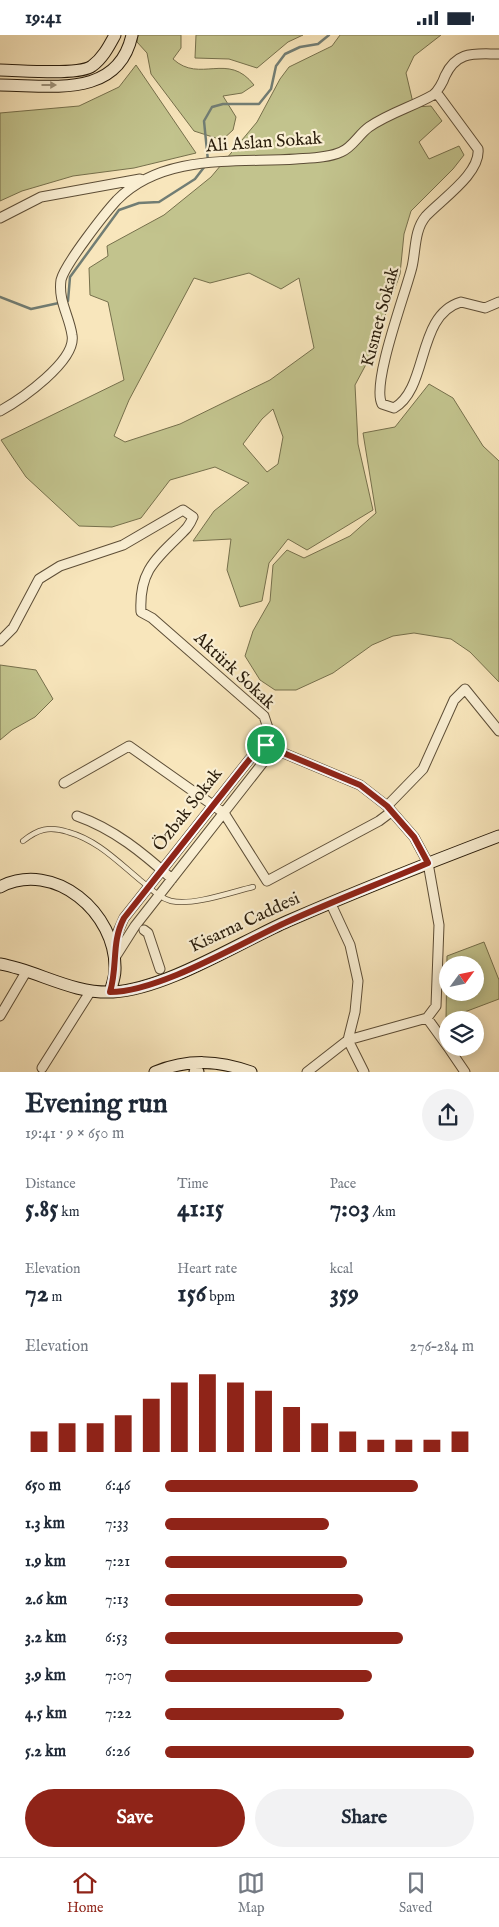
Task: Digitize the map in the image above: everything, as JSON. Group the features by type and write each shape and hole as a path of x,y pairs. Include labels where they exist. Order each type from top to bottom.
{"street":[{"path":"0,70 70,72 91,67 105,54 115,35"},
{"path":"0,85 75,85 94,81 112,72 121,62 129,48 132,35"},
{"path":"434,94 450,66 461,57 474,53 499,54"},
{"name":"Ali Aslan Sokak","path":"0,411 26,396 69,351 73,337 62,302 62,279 69,261 117,200 146,178 213,161 270,161 343,152 367,128 393,112 434,94"},
{"name":"Kısmet Sokak","path":"434,94 439,96 478,149 479,158 466,177 420,224 412,268 392,324 379,399 382,404 394,408 399,405 411,389 434,325 448,309 461,302 485,308 499,302"},
{"path":"0,218 41,197 146,178"},
{"name":"Aktürk Sokak","path":"0,641 13,628 39,579 60,566 123,545 183,510 193,517 189,528 161,554 147,572 140,590 141,611 152,618 264,716 273,743"},
{"path":"64,783 129,746 224,813 267,881 379,821 423,769 454,700 465,689 499,731"},
{"path":"273,743 281,752 360,785 389,809 414,837 428,863 439,925 436,1005 427,1018 348,1040 307,1072"},
{"name":"Özbak Sokak","path":"114,959 118,929 148,887 259,749 273,743"},
{"name":"Özbak Sokak","path":"114,959 135,926 272,751 273,743"},
{"path":"77,816 98,823 119,836 172,879"},
{"name":"Kisarna Caddesi","path":"0,964 61,985 90,992 110,992 139,987 162,980 330,904 499,836"},
{"path":"0,887 11,881 34,879 48,881 70,890 96,912 105,927 114,959 115,976 110,992"},
{"path":"330,904 350,945 358,981 356,1012 348,1040 364,1072"},
{"path":"144,930 148,933 160,969"},
{"path":"0,1016 26,972"},
{"path":"42,1068 90,992"},
{"path":"427,1018 439,1035"},
{"path":"454,1056 465,1072"},
{"path":"155,1072 175,1064 199,1061 229,1064 251,1072"}],"lane":[{"path":"23,841 36,830 48,828 79,835 98,845 148,887 173,901 195,901 253,887"}],"green space":[{"path":"138,35 181,35 181,48 173,59 183,66 193,69 224,68 234,70 244,75 254,85 242,93 223,96 236,117 233,130 222,140 194,131 151,74 147,53 137,42"},
{"path":"196,35 303,35 288,42 257,68 229,59 195,58"},
{"path":"340,35 441,35 414,56 406,73 414,107 431,106 442,121 419,142 429,159 459,146 464,155 453,169 411,211 404,234 400,274 371,355 355,385 358,444 373,510 307,550 288,539 269,563 262,601 240,607 227,570 231,539 193,541 214,511 249,483 215,467 170,480 141,518 112,527 79,526 26,477 1,440 124,380 108,302 90,295 89,268 108,256 107,246 164,215 211,177 257,122 280,79 289,67 332,46","holes":["249,273 281,289 299,278 314,348 270,380 180,424 125,442 114,436 129,400 194,278 210,283","273,409 283,437 278,464 267,472 243,444 262,419"]},
{"path":"136,65 196,153 134,168 73,176 22,191 0,201 0,113 79,106 119,87"},
{"path":"429,384 453,398 483,446 499,461 499,682 470,652 451,639 414,633 393,636 372,645 333,673 296,690 275,690 260,680 245,656 253,631 270,601 273,565 287,550 304,558 350,536 376,513 363,433 395,427"},
{"path":"0,665 36,670 53,699 35,717 12,730 0,740"},
{"path":"484,942 499,980 499,999 467,1011 446,1011 446,1001 484,1001 484,956 447,956"}],"waterway":[{"path":"208,161 204,121 212,107 223,104 259,104 271,89 276,66 285,54 300,47 318,44 329,35"},
{"path":"0,297 31,309 68,301 70,277 119,210 139,203 159,202 195,179 205,166"}],"route":[{"path":"273,743 281,752 360,785 387,806 414,837 428,863 287,922 162,980 139,987 110,992 116,968 114,959 116,936 124,918 249,760 259,749 266,745 273,743"}]}
